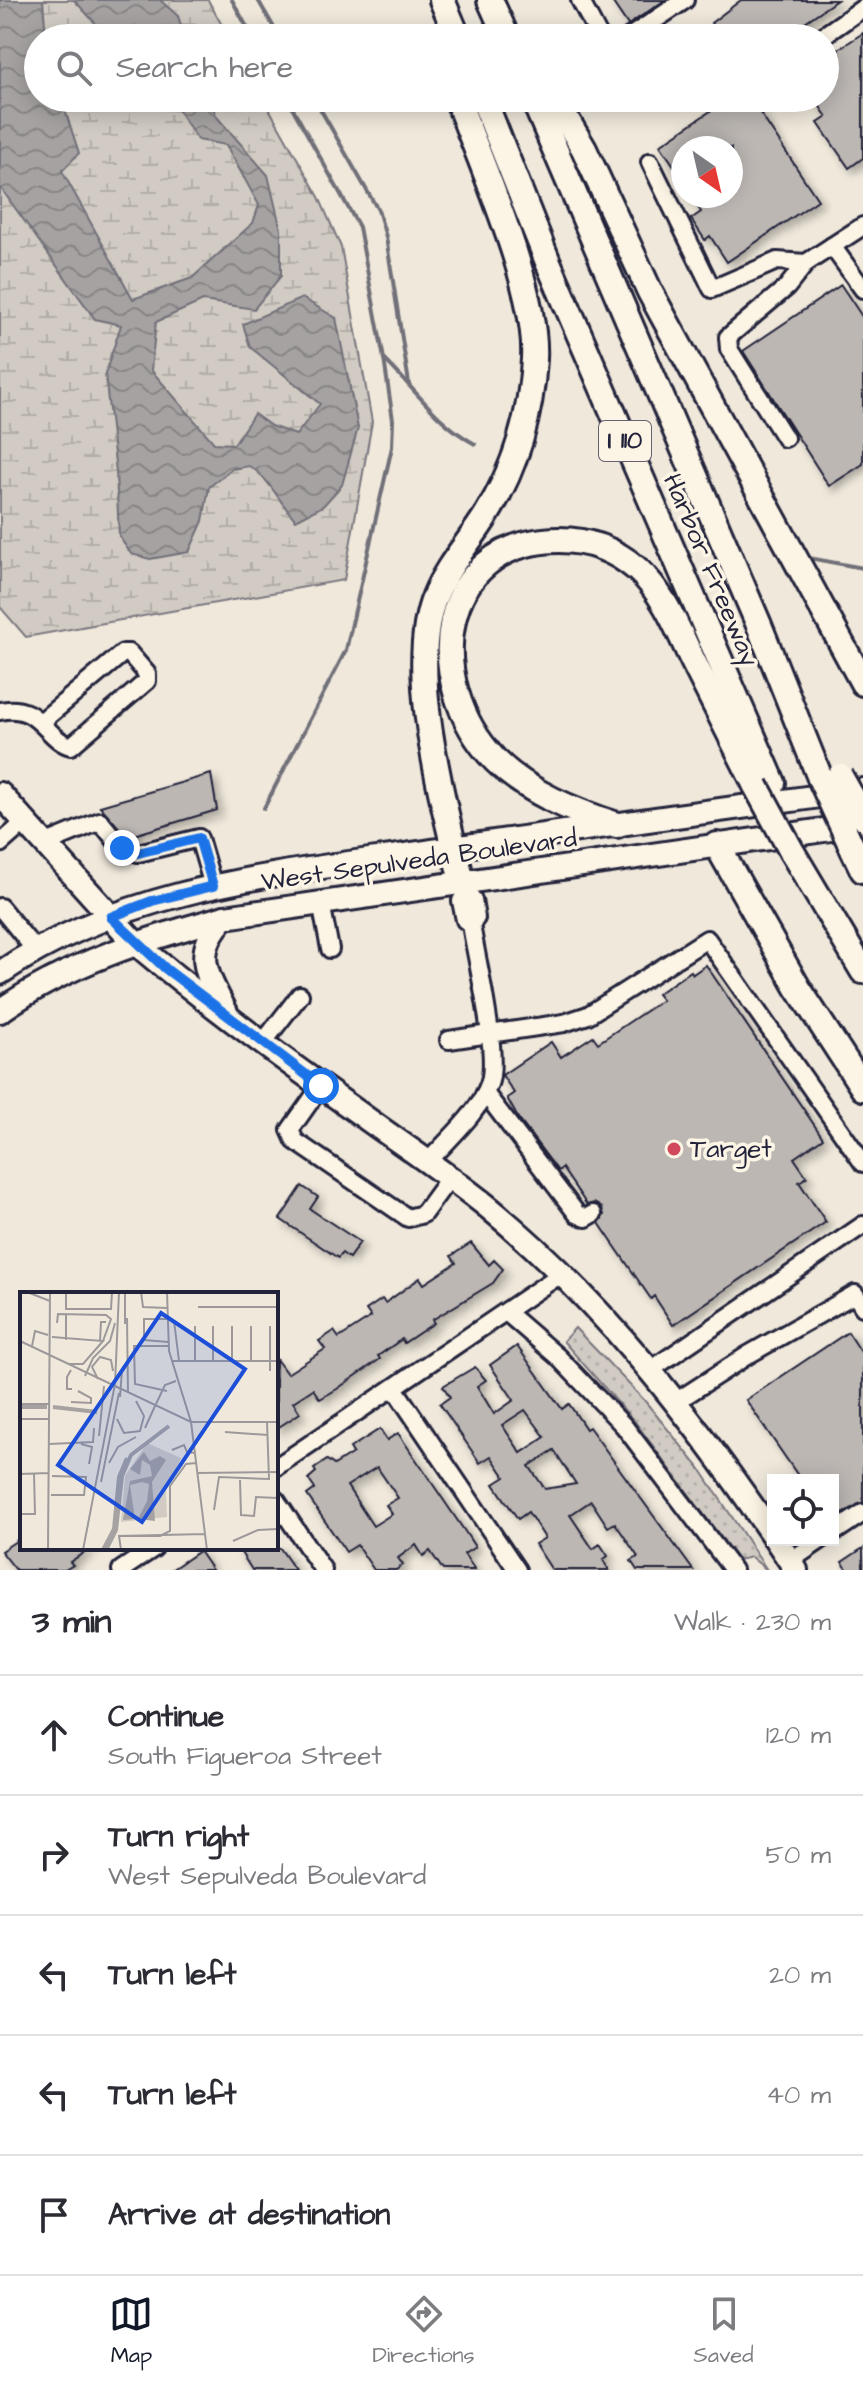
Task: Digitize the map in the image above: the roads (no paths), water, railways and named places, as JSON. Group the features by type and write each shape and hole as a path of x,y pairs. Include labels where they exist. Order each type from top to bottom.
{"highway":[{"path":"442,0 442,24"},
{"path":"442,0 452,24"},
{"path":"490,0 501,24"},
{"path":"462,112 521,277 534,357 527,419 507,478 486,516 446,571 433,598 427,626 423,662 427,694 447,831 464,888"},
{"name":"Harbor Freeway","path":"489,112 764,784 863,971"},
{"name":"Harbor Freeway","path":"539,112 759,625 857,835 863,870"},
{"path":"562,112 584,149 650,292 863,683"},
{"path":"617,825 566,807 506,770 480,742 460,709 451,681 447,648 457,605 470,584 489,565 512,550 550,540 585,542 616,554 637,569 663,601 764,784"},
{"path":"830,777 863,817"},
{"path":"717,845 798,988 863,1088"}],"main road":[{"name":"West Sepulveda Boulevard","path":"0,973 36,951 111,917 152,901 213,886 863,790"},
{"path":"0,794 134,942 262,1044 450,1177 561,1274 652,1369 767,1528"},
{"name":"West Sepulveda Boulevard","path":"0,1011 35,989 134,942 225,917 464,888 717,845 857,835"},
{"path":"225,917 213,929 205,949 204,969 230,1020"},
{"path":"780,1546 793,1565"}],"street":[{"path":"580,0 593,24"},
{"path":"649,24 685,0"},
{"path":"839,25 863,8"},
{"path":"650,162 712,289 777,261 806,263"},
{"path":"785,438 729,349 728,337 787,287 806,263 863,226"},
{"path":"832,246 863,289"},
{"path":"0,711 13,708 42,721 64,744 75,743 147,681 147,674 129,653 114,659 42,721"},
{"path":"44,844 100,821 128,852 138,853 199,838 213,886"},
{"path":"0,844 25,822"},
{"path":"428,1162 485,1093 491,1081 489,1034 471,924 465,920 461,901 464,888"},
{"path":"321,903 330,949"},
{"path":"0,907 36,951"},
{"path":"449,1040 564,1023 588,1015 707,939 863,1163"},
{"path":"262,1044 300,995"},
{"path":"321,1086 290,1130 295,1141 330,1166 408,1218 423,1214 450,1177"},
{"path":"485,1093 577,1214 586,1218 593,1214"},
{"path":"652,1369 863,1225"},
{"path":"278,1466 561,1274"},
{"path":"677,1401 748,1355 855,1294 863,1307"},
{"path":"506,1312 558,1357 624,1426 733,1570"},
{"path":"394,1388 517,1570"},
{"path":"278,1503 323,1570"},
{"path":"839,1529 863,1513"},
{"path":"793,1565 814,1546"},
{"path":"126,1569 151,1550"}],"water":[{"path":"0,0 43,0 45,24 24,24 24,112 66,112 79,153 62,171 133,299 192,278 253,223 259,205 226,145 198,140 179,112 215,112 268,175 281,230 281,276 254,309 203,301 156,322 151,370 214,443 234,444 254,414 271,426 296,435 320,404 250,347 243,324 302,298 336,318 358,428 342,485 323,506 296,520 257,471 249,466 232,469 209,487 203,521 189,552 150,559 131,554 119,536 116,472 105,374 121,325 95,319 0,187"},
{"path":"74,0 160,0 178,16 181,24 96,24"}],"waterway":[{"path":"232,0 245,24"},
{"path":"258,0 272,24"},
{"path":"264,808 346,650 392,447 393,420 384,359 359,227 295,112"},
{"path":"322,112 378,210 386,237 409,383"},
{"path":"384,359 438,416 475,444"},
{"path":"809,558 863,568"}],"place":[{"name":"Target","path":"674,1149"}]}
